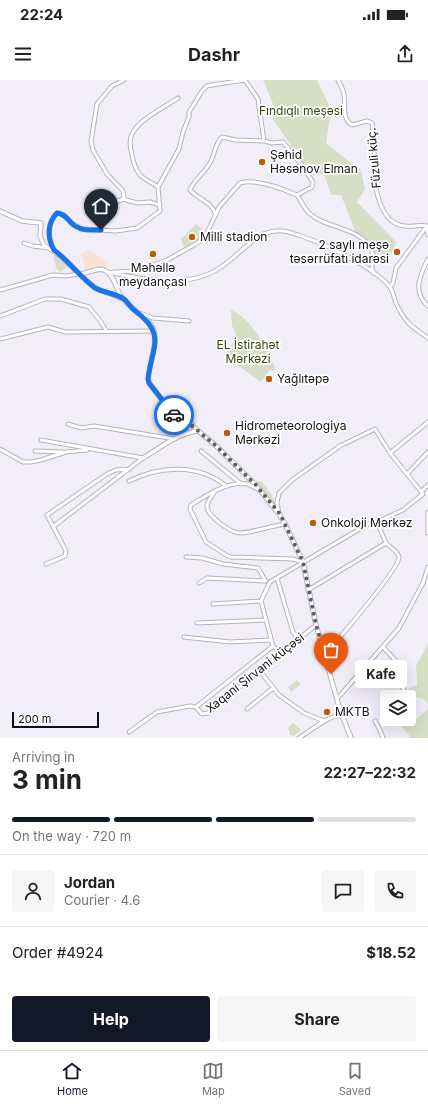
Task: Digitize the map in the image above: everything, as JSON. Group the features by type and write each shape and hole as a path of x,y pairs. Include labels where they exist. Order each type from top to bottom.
{"street":[{"path":"123,199 123,191 107,174 93,150 91,141 97,104 112,86 124,80"},
{"path":"125,300 114,294 96,288 54,250 51,246 49,228 55,214 64,215 71,223 81,229 116,231 136,228 160,212 158,187 179,150 183,132 189,117 189,112 202,91 207,86 245,80 258,99 264,141"},
{"name":"Füzuli küç.","path":"338,80 344,94 345,115 349,123 352,125 370,121 372,123 375,184 385,214 390,221 397,225 405,227 421,225 427,226"},
{"path":"158,187 140,175 136,169 130,139 136,127 178,98"},
{"path":"216,215 215,211 205,201 190,190 194,181 209,165 218,141 222,138 272,143 283,142 301,164 313,185 297,195"},
{"path":"109,273 117,271 137,271 167,260 202,240 207,233 219,207 240,182 244,181 270,186 297,195 309,213 314,217 356,235 368,243 373,255 371,266 373,273"},
{"path":"98,201 113,202 123,199 137,203 150,202 160,205"},
{"path":"0,211 22,221 41,223 41,239 44,245 48,248"},
{"path":"427,226 428,235"},
{"path":"390,287 393,283 396,268 427,226"},
{"path":"0,290 53,275 66,276 98,270 104,270 109,273 125,276 155,280 179,280 198,277 208,274 228,262 248,244 264,234 283,231 318,242 331,248 351,258 373,273 390,287 405,320 428,338"},
{"path":"24,243 54,250"},
{"path":"428,259 420,276 419,284 420,298 428,306"},
{"path":"109,273 130,307 146,319 154,331 154,350 148,379 149,383 170,411 178,418 194,427 214,444 262,492 280,514"},
{"path":"0,316 45,299 61,299 88,307 98,318 107,332"},
{"path":"138,313 153,318 189,321"},
{"path":"0,340 48,327 65,332 154,331"},
{"path":"390,453 428,422"},
{"path":"68,424 81,428 94,426 175,439"},
{"path":"351,738 342,716 316,625 303,562 280,514 277,502 279,492 292,480 340,446 375,428 390,453 421,492"},
{"path":"54,526 143,458 175,439 190,432 198,431"},
{"path":"41,440 143,458"},
{"path":"0,449 23,462 41,460 66,452"},
{"path":"35,451 66,452 92,450"},
{"path":"201,451 241,484"},
{"path":"407,474 428,452"},
{"path":"129,481 160,471 177,468 202,473 226,486"},
{"path":"46,564 65,556 66,554 54,526 47,515 107,474 116,470 130,469"},
{"path":"262,492 247,484 226,486 192,505 190,509 206,542 226,555 231,557 285,559 303,562"},
{"path":"281,654 273,646 261,601 270,582 368,524 377,522 403,510 423,494 421,492 428,485"},
{"path":"215,492 207,504 208,510 219,522 233,531 240,534 285,524"},
{"path":"428,512 428,533"},
{"path":"325,654 397,564 399,558 398,555 386,543 377,522"},
{"path":"308,590 386,543"},
{"path":"186,557 202,558 223,564 258,568 265,580"},
{"path":"337,699 403,623 424,579 428,567"},
{"path":"199,583 207,578 265,580 270,582"},
{"path":"277,578 294,632 297,637 300,638"},
{"path":"213,604 261,601"},
{"path":"197,623 266,620"},
{"name":"Xaqani Şirvani küçəsi","path":"196,707 202,714 208,713 316,625"},
{"path":"184,637 230,642 271,640"},
{"path":"129,732 157,712 190,706 196,707 273,646"},
{"path":"383,647 396,661 397,674 404,690"},
{"path":"260,671 279,695 304,713 324,721"},
{"path":"247,709 273,688"},
{"path":"299,738 324,721 339,715 342,716"},
{"path":"375,721 383,738"}],"shaded area":[{"path":"87,250 96,254 107,264 104,269 86,271 81,254"}],"green space":[{"name":"Fındıqlı meşəsi","path":"263,80 317,80 331,110 326,143 361,171 365,189 357,202 396,242 391,254 377,258 369,241 355,231 341,195 331,195 324,174 311,175 270,115 273,104"},
{"name":"Milli stadion","path":"196,224 202,229 200,239 184,248 181,239"},
{"name":"Məhəllə meydançası","path":"150,249 158,250 157,259 149,258"},
{"path":"56,254 69,266 60,272 55,267 54,256"},
{"name":"EL İstirahət Mərkəzi","path":"231,310 239,314 256,332 273,362 275,368 274,372 270,370 261,382 225,355 236,339 235,331 232,326"},
{"path":"259,481 262,482 269,491 277,509 256,483"},
{"path":"428,644 428,704 424,699 416,697 416,690 405,690 417,685 416,666"},
{"path":"297,680 301,684 291,692 288,687"},
{"path":"428,709 428,738 409,738 409,735 401,726 416,726 416,719"},
{"path":"292,723 301,730 294,736 290,735 288,728"}],"way so far":[{"path":"174,415 190,424 214,444 255,484 280,514 303,562 316,625 331,674"}],"place":[{"name":"Şəhid Həsənov Elman","path":"262,162"},
{"name":"Milli stadion","path":"192,237"},
{"name":"2 saylı meşə təsərrüfatı idarəsi","path":"397,252"},
{"name":"Məhəllə meydançası","path":"153,254"},
{"name":"Yağlıtəpə","path":"269,379"},
{"name":"Hidrometeorologiya Mərkəzi","path":"227,433"},
{"name":"Onkoloji Mərkəz","path":"313,523"},
{"name":"Kafe","path":"331,674"},
{"name":"MKTB","path":"327,712"}],"route":[{"path":"101,230 81,229 71,223 66,216 57,213 55,214 49,228 51,246 89,283 96,288 114,294 125,300 130,307 146,319 152,326 155,340 148,379 149,383 174,415"}]}
